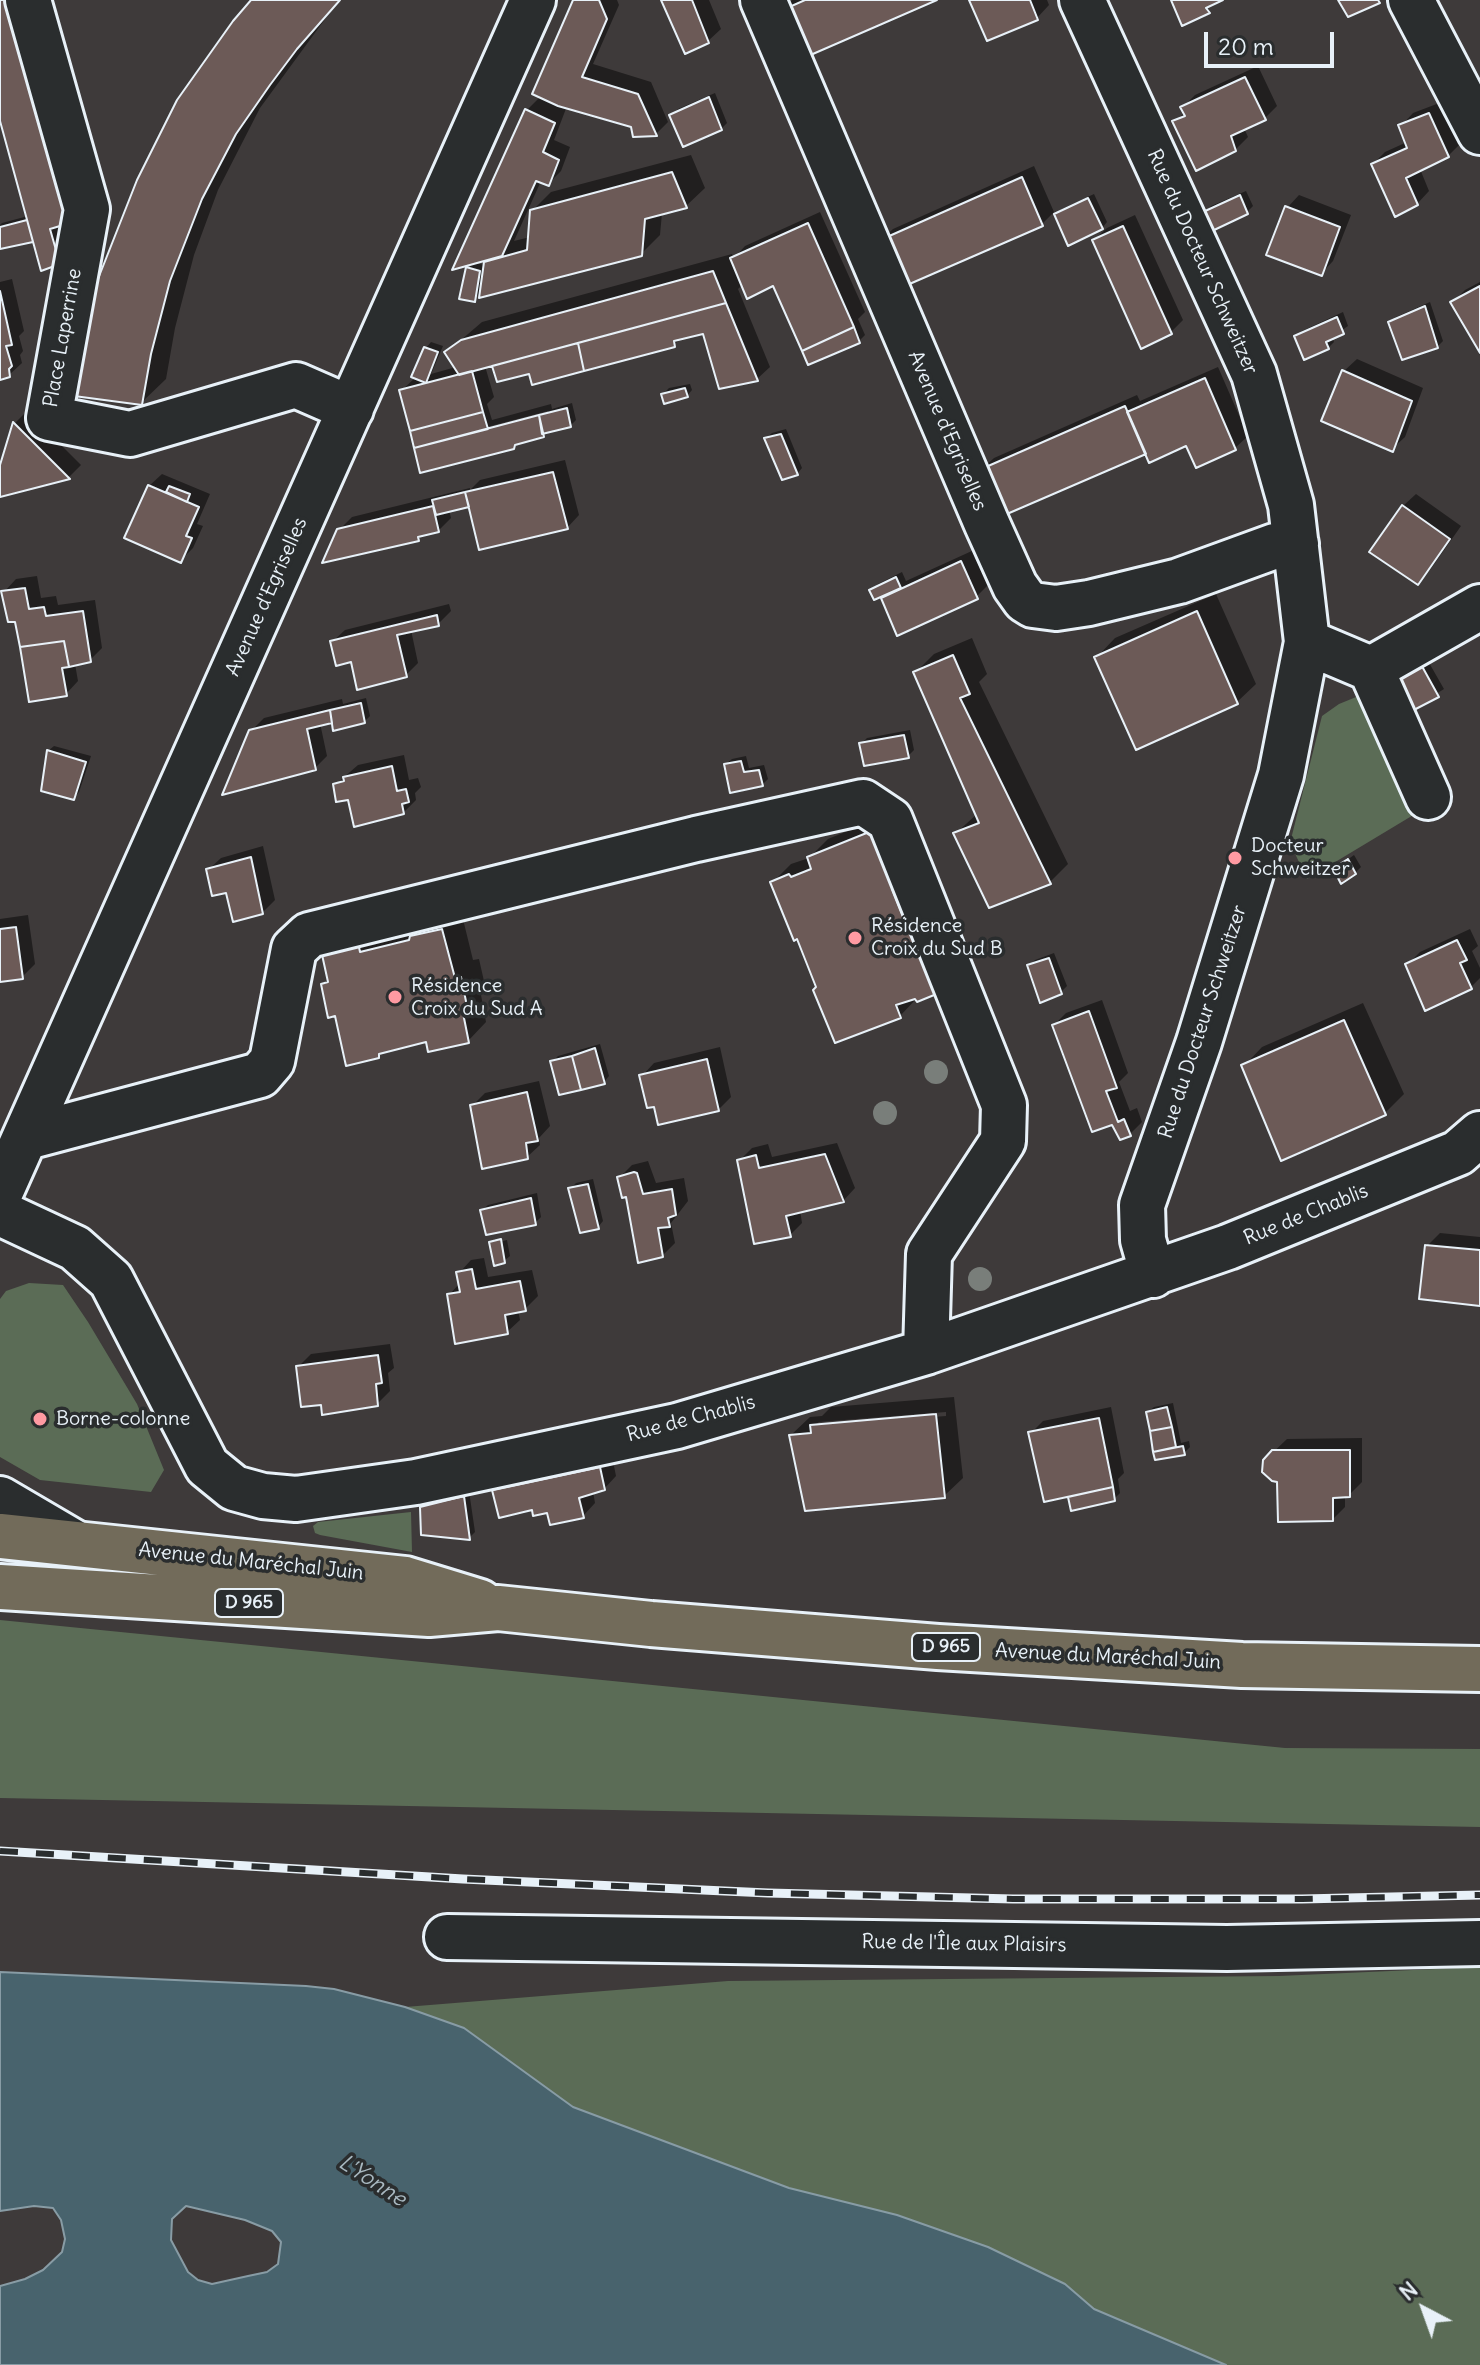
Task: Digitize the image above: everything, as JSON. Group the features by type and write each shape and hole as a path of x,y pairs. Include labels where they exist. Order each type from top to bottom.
{"main road":[{"name":"Avenue du Maréchal Juin","path":"0,1536 405,1579 498,1608"},
{"name":"Avenue du Maréchal Juin","path":"0,1587 429,1614 498,1608 667,1625 1242,1665 1480,1669"}],"street":[{"name":"Place Laperrine","path":"28,0 87,209 49,418 130,434 296,385 351,409"},
{"name":"Avenue d'Egriselles","path":"0,1193 533,0"},
{"name":"Avenue d'Egriselles","path":"763,0 987,524 1015,586 1025,600 1045,608 1089,603 1179,581 1275,546 1296,544"},
{"name":"Rue du Docteur Schweitzer","path":"1082,0 1254,374 1291,505 1307,642 1281,775 1199,1042 1142,1205 1143,1240 1153,1275"},
{"path":"1411,0 1480,132"},
{"path":"1371,669 1480,607"},
{"path":"1307,642 1371,669 1428,797"},
{"path":"27,1137 260,1075 272,1061 294,949 309,935 696,839 863,802 890,820 1004,1105 1003,1141 929,1254 926,1352"},
{"name":"Rue de Chablis","path":"0,1213 75,1248 111,1280 207,1466 234,1488 263,1496 296,1499 416,1482 677,1426 926,1352 1153,1275 1458,1153 1480,1134"},
{"path":"0,1499 75,1543"},
{"name":"Rue de l'Île aux Plaisirs","path":"447,1937 1227,1948 1480,1943"}],"green space":[{"path":"1361,695 1420,811 1307,879 1290,843 1322,716 1339,704"},
{"path":"29,1283 63,1285 137,1404 164,1470 151,1492 40,1480 0,1457 0,1299 6,1291"},
{"path":"411,1512 412,1552 320,1535 315,1533 313,1526 318,1522"},
{"path":"0,1620 1285,1748 1480,1749 1480,1827 0,1798"},
{"path":"1480,1967 1480,2365 1226,2365 1094,2309 1065,2284 988,2247 897,2215 789,2188 573,2107 464,2028 405,2007 728,1981 1279,1976"}],"water":[{"name":"L'Yonne","path":"0,1972 334,1989 405,2007 464,2028 573,2107 789,2188 897,2215 988,2247 1065,2284 1094,2309 1226,2365 0,2365 0,2286 43,2270 62,2252 65,2239 61,2220 53,2208 34,2206 0,2211","holes":["186,2206 245,2220 272,2231 281,2242 278,2264 267,2272 212,2284 198,2280 188,2272 171,2240 172,2219"]}],"building":[{"path":"0,0 11,0 70,223 50,229 60,264 41,271 0,121"},
{"path":"251,0 340,0 297,49 236,134 202,199 170,281 151,354 142,405 74,396 94,289 137,180 177,100"},
{"path":"573,0 599,0 607,19 582,77 638,94 657,136 633,137 631,127 558,106 532,94"},
{"path":"661,0 692,0 709,43 685,54"},
{"path":"805,0 937,0 799,60 778,12"},
{"path":"969,0 1030,0 1038,20 987,41"},
{"path":"1171,0 1223,0 1206,8 1210,13 1182,26"},
{"path":"1338,0 1378,0 1380,3 1348,17"},
{"path":"1245,77 1266,120 1231,136 1236,151 1196,171 1172,121 1185,116 1180,107"},
{"path":"709,97 722,130 683,147 669,115"},
{"path":"525,109 555,123 543,152 559,160 549,186 536,181 502,256 452,270"},
{"path":"1429,113 1449,157 1406,178 1418,205 1395,217 1371,164 1407,148 1398,125"},
{"path":"672,172 687,208 645,219 642,256 479,298 484,262 527,250 530,210"},
{"path":"1022,177 1043,226 898,289 878,241"},
{"path":"1240,195 1248,214 1212,231 1203,212"},
{"path":"1088,198 1103,229 1068,246 1054,214"},
{"path":"1285,206 1340,227 1322,276 1266,255"},
{"path":"27,220 33,242 0,249 0,227"},
{"path":"808,223 854,327 802,351 773,286 747,299 730,258"},
{"path":"1123,226 1172,334 1141,349 1092,240"},
{"path":"466,267 480,271 475,302 459,299"},
{"path":"713,271 726,303 459,375 444,352 461,340"},
{"path":"1480,286 1480,353 1450,302"},
{"path":"0,291 12,345 6,346 12,366 9,369 10,377 0,380"},
{"path":"726,303 758,381 719,389 703,334 674,341 675,347 584,371 578,343"},
{"path":"1425,306 1438,348 1402,360 1388,322"},
{"path":"1337,317 1344,334 1326,342 1329,349 1304,360 1294,336"},
{"path":"854,327 860,343 808,365 802,351"},
{"path":"578,343 584,371 532,385 529,374 497,382 492,366"},
{"path":"424,347 438,352 426,383 411,377"},
{"path":"1342,370 1412,401 1393,452 1321,421"},
{"path":"472,371 483,412 410,431 399,390"},
{"path":"1205,378 1236,450 1196,468 1186,446 1149,463 1127,412"},
{"path":"685,388 688,397 664,404 661,394"},
{"path":"1125,406 1146,454 1000,517 979,470"},
{"path":"567,408 571,427 542,434 539,415"},
{"path":"483,412 488,429 414,448 410,431"},
{"path":"539,415 544,437 515,445 514,449 420,473 414,448"},
{"path":"13,422 70,479 0,497 0,465"},
{"path":"781,434 798,475 782,480 764,438"},
{"path":"553,472 568,529 479,550 465,492"},
{"path":"148,485 199,507 186,536 192,538 181,563 124,538"},
{"path":"169,486 190,494 187,502 166,492"},
{"path":"465,492 469,507 436,515 432,500"},
{"path":"1402,505 1450,539 1418,585 1369,552"},
{"path":"433,506 439,532 418,537 419,541 322,563 337,529"},
{"path":"961,561 978,599 897,636 881,598"},
{"path":"896,577 901,588 874,600 869,590"},
{"path":"25,588 29,609 44,607 46,616 83,611 91,662 69,667 64,641 20,647 15,622 8,622 1,591"},
{"path":"1197,611 1238,704 1136,750 1094,657"},
{"path":"437,615 439,626 397,635 407,677 357,690 351,662 336,666 330,641"},
{"path":"64,641 69,667 62,668 67,696 29,702 20,647"},
{"path":"953,655 970,694 960,698 1051,884 989,908 953,833 979,823 913,672"},
{"path":"1418,659 1439,697 1408,713 1388,676"},
{"path":"361,703 365,723 333,731 330,710"},
{"path":"330,710 332,723 307,729 316,770 222,795 249,730"},
{"path":"904,735 909,758 864,766 859,743"},
{"path":"47,750 86,762 74,800 41,791"},
{"path":"741,761 744,772 759,770 763,786 730,793 724,764"},
{"path":"392,766 397,791 406,789 409,802 402,804 404,814 354,827 348,800 336,802 333,784 344,781 343,777"},
{"name":"Résidence Croix du Sud B","path":"874,830 896,886 892,889 911,936 916,934 939,993 917,1002 915,999 896,1005 901,1018 835,1043 813,990 816,987 797,939 794,941 770,882 811,869 807,857"},
{"path":"251,857 263,914 233,922 226,893 212,896 206,869"},
{"path":"1348,859 1356,874 1341,884 1333,868"},
{"path":"16,927 23,979 0,982 0,929"},
{"name":"Résidence Croix du Sud A","path":"442,929 455,978 461,977 468,1011 463,1013 469,1043 428,1052 426,1042 346,1066 335,1016 328,1018 321,984 328,982 321,950 358,942 360,952"},
{"path":"1457,940 1467,960 1460,963 1472,989 1425,1011 1405,964"},
{"path":"1049,958 1062,994 1040,1003 1027,965"},
{"path":"1089,1011 1117,1088 1106,1091 1118,1122 1124,1119 1131,1136 1120,1140 1112,1125 1092,1132 1052,1025"},
{"path":"1344,1020 1386,1115 1281,1161 1241,1065"},
{"path":"595,1048 605,1084 581,1090 572,1056"},
{"path":"572,1056 581,1090 559,1095 550,1061"},
{"path":"707,1059 719,1111 658,1125 654,1107 647,1108 639,1075"},
{"path":"527,1092 538,1141 526,1143 528,1159 482,1169 470,1105"},
{"path":"825,1154 844,1202 786,1216 791,1237 754,1244 737,1160 756,1155 759,1168"},
{"path":"634,1172 643,1194 672,1189 676,1215 668,1218 670,1227 658,1228 663,1257 638,1263 626,1197 622,1198 617,1177"},
{"path":"588,1184 599,1229 580,1233 568,1188"},
{"path":"531,1198 536,1225 486,1235 480,1210"},
{"path":"501,1239 505,1263 494,1266 489,1242"},
{"path":"1425,1245 1480,1250 1480,1306 1419,1299"},
{"path":"472,1269 476,1289 520,1281 526,1311 505,1315 508,1334 455,1344 447,1294 460,1292 456,1272"},
{"path":"378,1355 382,1383 376,1384 378,1406 322,1415 321,1405 301,1407 296,1366"},
{"path":"1167,1407 1172,1427 1150,1431 1146,1412"},
{"path":"936,1414 945,1498 805,1511 789,1435 811,1433 810,1425"},
{"path":"1099,1418 1113,1487 1044,1502 1028,1432"},
{"path":"1172,1427 1176,1447 1153,1452 1150,1431"},
{"path":"1183,1446 1185,1455 1155,1460 1153,1452"},
{"path":"1272,1450 1350,1450 1350,1497 1333,1498 1333,1521 1278,1522 1277,1482 1262,1472 1263,1460"},
{"path":"600,1467 605,1490 579,1498 584,1518 550,1525 547,1513 533,1516 532,1510 499,1518 492,1490"},
{"path":"1113,1487 1115,1501 1071,1511 1068,1497"},
{"path":"464,1496 470,1540 421,1535 420,1507"}],"railway":[{"path":"0,1851 463,1879 768,1893 1013,1899 1302,1899 1480,1895"}],"place":[{"name":"Docteur Schweitzer","path":"1235,858"},
{"name":"Résidence Croix du Sud B","path":"855,938"},
{"name":"Résidence Croix du Sud A","path":"395,997"},
{"name":"Borne-colonne","path":"40,1419"}]}
